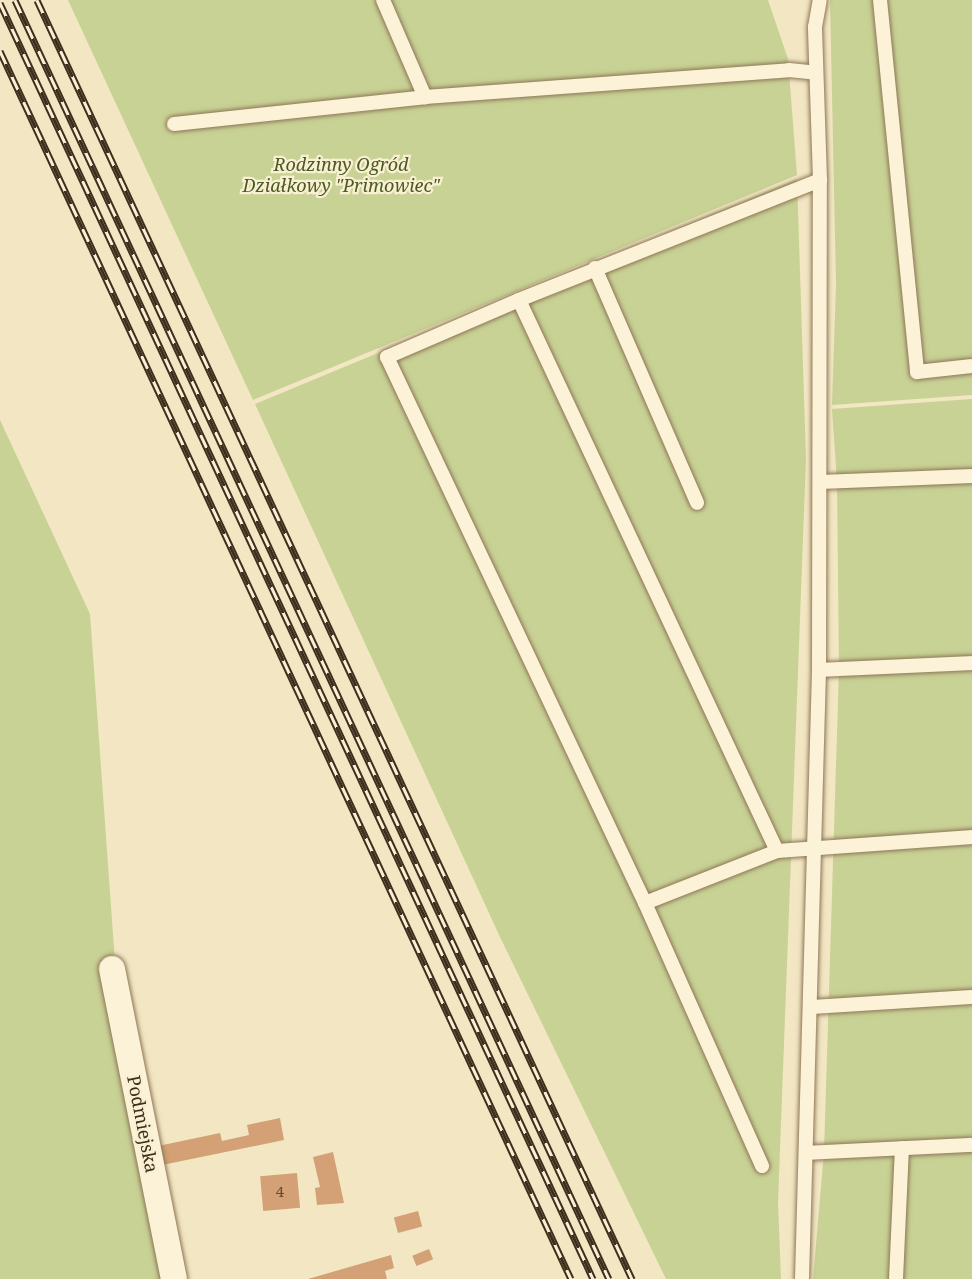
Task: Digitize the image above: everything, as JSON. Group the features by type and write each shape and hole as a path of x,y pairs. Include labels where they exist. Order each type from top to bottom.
{"street":[{"name":"Podmiejska","path":"112,969 174,1279"}],"lane":[{"path":"383,0 425,97"},
{"path":"802,1279 816,846 819,670 820,180 814,27 820,0"},
{"path":"880,0 917,372 972,366"},
{"path":"174,123 425,97 789,70 816,73"},
{"path":"762,1166 645,903 387,357 595,268 820,180"},
{"path":"595,268 697,503"},
{"path":"519,300 777,851"},
{"path":"821,482 972,476"},
{"path":"819,670 972,663"},
{"path":"645,903 777,851 816,846 972,837"},
{"path":"811,1007 972,997"},
{"path":"806,1153 972,1145"},
{"path":"896,1279 902,1148"}],"green space":[{"name":"Rodzinny Ogród Działkowy \"Primowiec\"","path":"68,0 768,0 788,59 797,175 253,400"},
{"path":"830,0 972,0 972,395 832,405 836,284"},
{"path":"797,179 806,459 778,1203 781,1279 666,1279 500,937 255,404"},
{"path":"972,399 972,1279 813,1279 824,1152 839,669 837,482 832,409"},
{"path":"0,420 90,614 115,962 100,964 162,1279 0,1279"}],"building":[{"path":"280,1118 284,1140 162,1165 158,1146 220,1133 222,1141 249,1135 247,1125"},
{"path":"333,1152 344,1203 317,1205 315,1188 320,1187 313,1157"},
{"path":"297,1173 300,1208 263,1211 260,1176"},
{"path":"418,1211 422,1226 398,1233 394,1217"},
{"path":"429,1249 433,1259 416,1266 412,1256"},
{"path":"391,1255 394,1268 385,1271 387,1279 308,1279"}],"railway":[{"path":"15,0 609,1279"},
{"path":"37,0 632,1279"},
{"path":"0,3 593,1279"},
{"path":"0,51 571,1279"}]}
